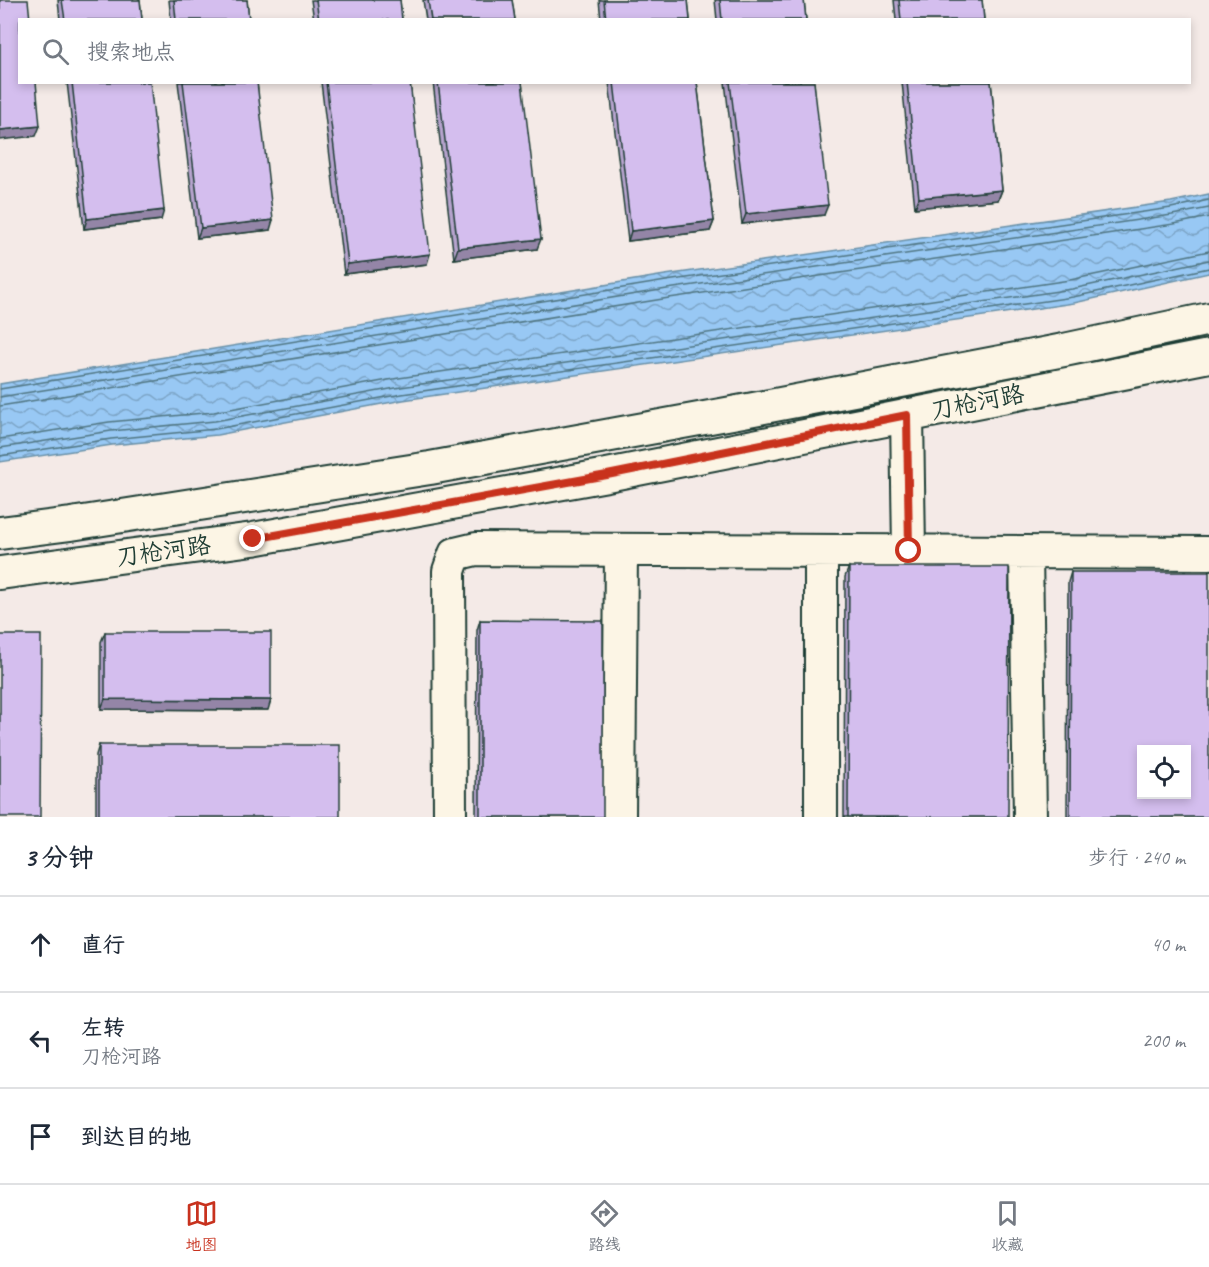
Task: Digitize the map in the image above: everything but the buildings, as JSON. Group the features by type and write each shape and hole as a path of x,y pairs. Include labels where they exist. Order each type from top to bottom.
{"street":[{"name":"刀枪河路","path":"0,533 430,468 1064,350 1209,318"},
{"name":"刀枪河路","path":"0,573 264,537 607,475 1209,356"},
{"path":"907,415 909,551"},
{"path":"450,817 449,571 455,554 476,549 1209,553"},
{"path":"620,817 621,550"},
{"path":"821,551 821,817"},
{"path":"1026,552 1030,817"}],"water":[{"path":"1209,194 1209,273 1074,303 403,400 217,435 112,445 0,462 0,384 665,275 1171,202"}],"route":[{"path":"253,539 607,475 907,415 909,551"}]}
